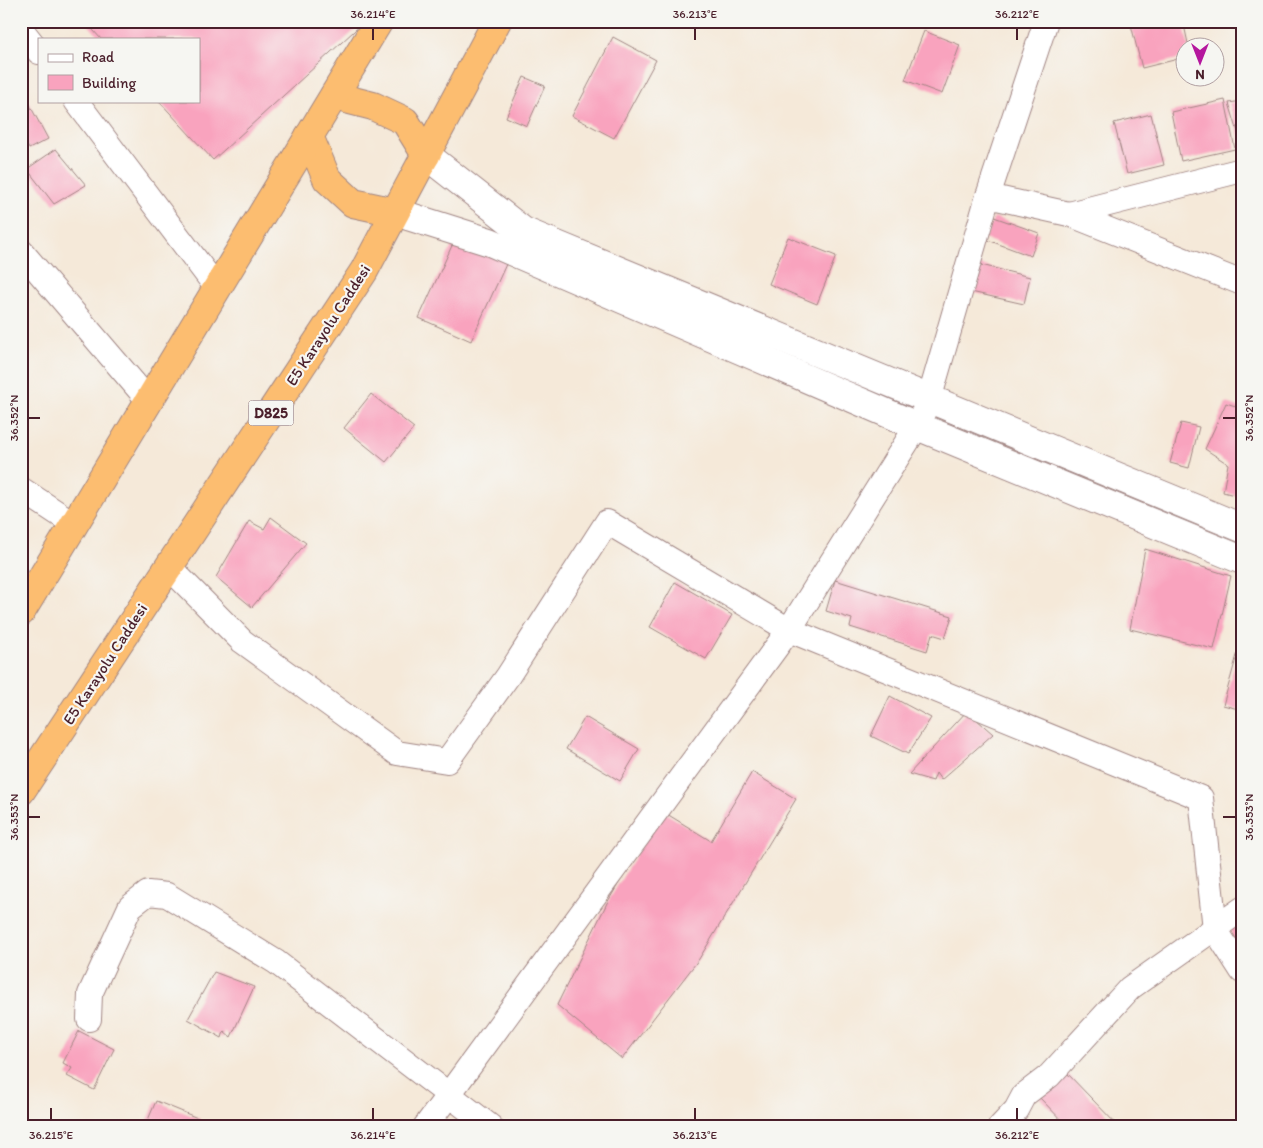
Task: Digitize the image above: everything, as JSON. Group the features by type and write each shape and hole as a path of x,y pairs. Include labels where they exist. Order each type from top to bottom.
{"highway":[{"path":"21,612 379,21"},
{"name":"E5 Karayolu Caddesi","path":"21,791 364,271 496,21"},
{"path":"334,96 373,106 405,121 426,155"},
{"path":"309,136 326,179 353,203 396,212"}],"street":[{"path":"425,1127 789,630 917,426 929,400 988,196 1046,21"},
{"path":"21,29 38,51"},
{"path":"77,102 217,288"},
{"path":"426,155 523,231 1242,528"},
{"path":"1069,214 1242,170"},
{"path":"988,196 1069,214 1242,283"},
{"path":"396,212 490,242 917,426 1242,560"},
{"path":"21,251 149,401"},
{"path":"21,489 74,524"},
{"path":"169,567 242,641 397,753 447,761 508,676 606,522 789,630 1201,798 1215,929 1242,971"},
{"path":"89,1019 90,994 130,907 148,893 167,895 276,962 491,1127"},
{"path":"1000,1127 1016,1110 1024,1095 1049,1076 1130,988 1242,909"}],"building":[{"path":"85,21 365,21 213,160 160,102 200,102 200,38 100,38"},
{"path":"1130,21 1175,21 1177,26 1184,25 1187,38 1176,38 1176,60 1142,68"},
{"path":"924,31 960,45 942,94 905,80"},
{"path":"613,37 656,60 614,138 572,116"},
{"path":"524,77 545,86 527,126 506,117"},
{"path":"27,100 48,139 29,149 21,134 21,103"},
{"path":"1225,100 1235,149 1181,161 1171,112"},
{"path":"1242,101 1242,142 1241,142 1229,103"},
{"path":"1151,114 1164,165 1127,174 1114,123"},
{"path":"56,149 86,185 54,204 27,169"},
{"path":"994,217 1039,233 1031,256 985,239"},
{"path":"788,237 836,256 817,304 769,284"},
{"path":"455,239 507,262 471,341 419,318"},
{"path":"977,264 1030,277 1024,304 971,292"},
{"path":"371,394 414,428 386,462 344,428"},
{"path":"1226,403 1242,408 1242,497 1223,492 1228,464 1205,449"},
{"path":"1181,423 1199,427 1189,468 1170,463"},
{"path":"271,517 306,543 252,607 216,577 249,521 264,529"},
{"path":"1145,549 1231,576 1214,649 1130,629"},
{"path":"835,580 952,616 945,638 932,634 927,651 850,627 852,619 826,611"},
{"path":"675,582 732,615 706,659 650,627"},
{"path":"1242,641 1242,710 1223,705"},
{"path":"890,696 931,718 908,754 871,736"},
{"path":"967,711 993,734 941,780 936,773 933,781 909,774"},
{"path":"585,717 639,749 620,781 566,749"},
{"path":"752,772 796,799 699,959 622,1059 557,1005 607,903 662,811 711,841"},
{"path":"1242,917 1242,946 1233,944 1229,920"},
{"path":"214,972 254,987 231,1037 224,1031 222,1038 188,1019"},
{"path":"79,1031 114,1049 94,1090 67,1076 72,1068 63,1063"},
{"path":"1065,1071 1119,1127 1068,1127 1038,1096"},
{"path":"156,1101 200,1119 196,1127 145,1127"}]}
